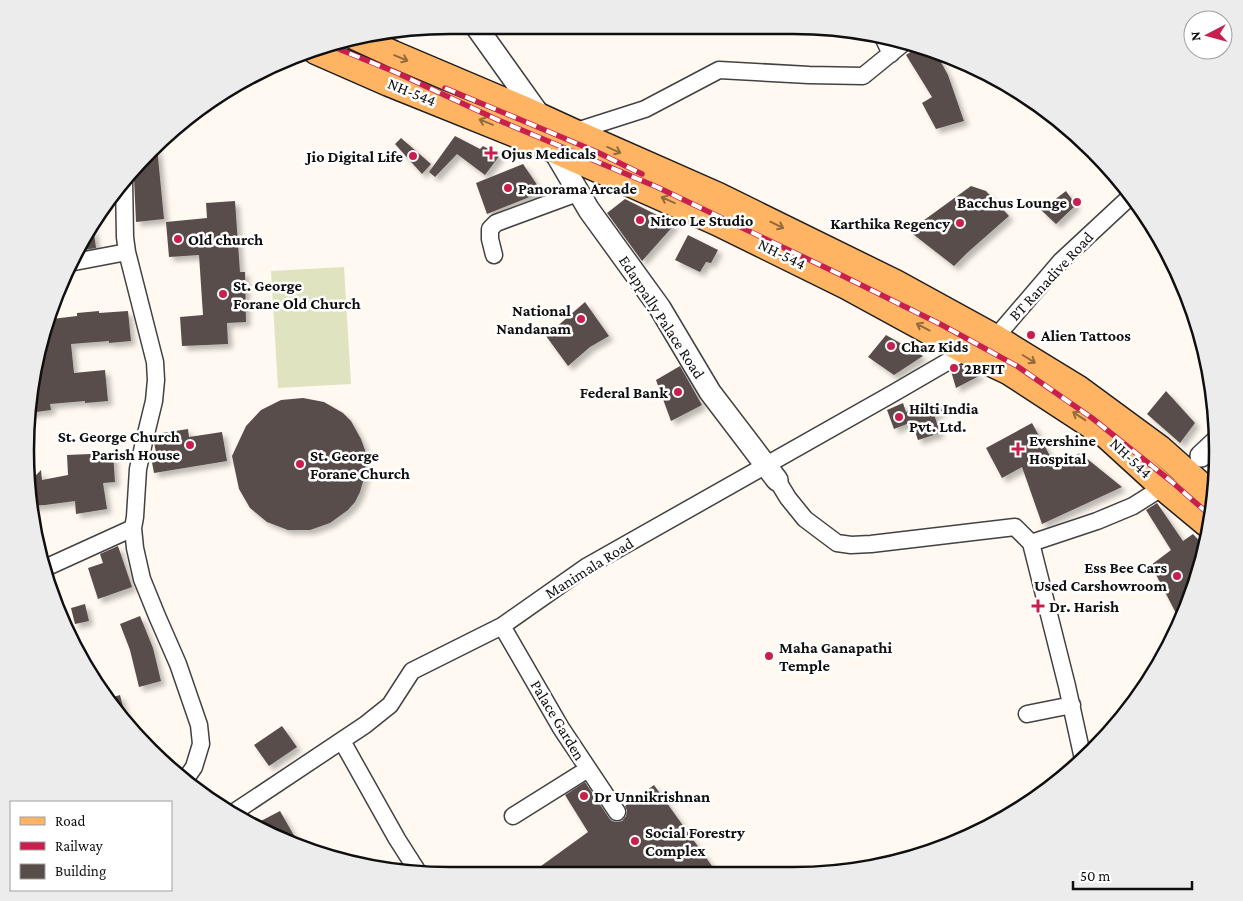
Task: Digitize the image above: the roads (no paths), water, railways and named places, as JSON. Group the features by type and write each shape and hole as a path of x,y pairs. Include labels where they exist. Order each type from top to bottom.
{"main road":[{"name":"NH-544","path":"368,42 718,196 895,283 995,338 1078,388 1160,449 1192,463 1207,486"},
{"name":"NH-544","path":"323,54 389,83 553,149 708,218 847,286 1010,372 1105,434 1162,487 1203,520"},
{"path":"519,135 532,113"}],"street":[{"path":"480,34 532,113"},
{"path":"887,45 891,54"},
{"path":"573,132 645,109 719,70 863,76 898,48"},
{"name":"Edappally Palace Road","path":"553,149 590,210 660,308 710,392 771,473"},
{"path":"124,192 127,252 155,362 156,380 154,401 138,469 133,528 135,548 142,579 178,664 199,725 201,744 194,767 189,774"},
{"path":"494,255 490,239 490,229 496,223 580,192"},
{"name":"BT Ranadive Road","path":"966,350 995,338 1061,261 1125,200"},
{"path":"80,261 127,252"},
{"name":"Manimala Road","path":"239,809 365,725 390,705 412,671 502,626 586,567 771,473 966,350"},
{"path":"1192,463 1209,448"},
{"path":"771,473 805,519 837,543 851,545 872,544 1015,527 1031,543 1072,705 1081,750"},
{"path":"1031,543 1097,521 1134,506 1162,487"},
{"path":"50,566 133,528"},
{"name":"Palace Garden","path":"502,626 561,728 617,812"},
{"path":"1027,714 1072,705"},
{"path":"342,741 397,840 414,865"},
{"path":"513,816 588,769"}],"railway":[{"path":"339,49 395,72 498,120 657,187 942,325 1017,366 1092,418 1205,511"},
{"path":"445,88 597,152 642,174"}],"place":[{"name":"Ojus Medicals","path":"491,153"},
{"name":"Jio Digital Life","path":"413,156"},
{"name":"Panorama Arcade","path":"508,188"},
{"name":"Bacchus Lounge","path":"1077,202"},
{"name":"Nitco Le Studio","path":"640,220"},
{"name":"Karthika Regency","path":"960,223"},
{"name":"Old church","path":"178,239"},
{"name":"St. George Forane Old Church","path":"223,294"},
{"name":"National Nandanam","path":"581,319"},
{"name":"Alien Tattoos","path":"1031,335"},
{"name":"Chaz Kids","path":"891,346"},
{"name":"2BFIT","path":"954,368"},
{"name":"Federal Bank","path":"678,392"},
{"name":"Hilti India Pvt. Ltd.","path":"899,417"},
{"name":"St. George Church Parish House","path":"190,445"},
{"name":"Evershine Hospital","path":"1018,449"},
{"name":"St. George Forane Church","path":"300,464"},
{"name":"Ess Bee Cars Used Carshowroom","path":"1177,576"},
{"name":"Dr. Harish","path":"1038,606"},
{"name":"Maha Ganapathi Temple","path":"769,656"},
{"name":"Dr Unnikrishnan","path":"584,796"},
{"name":"Social Forestry Complex","path":"635,841"}]}
